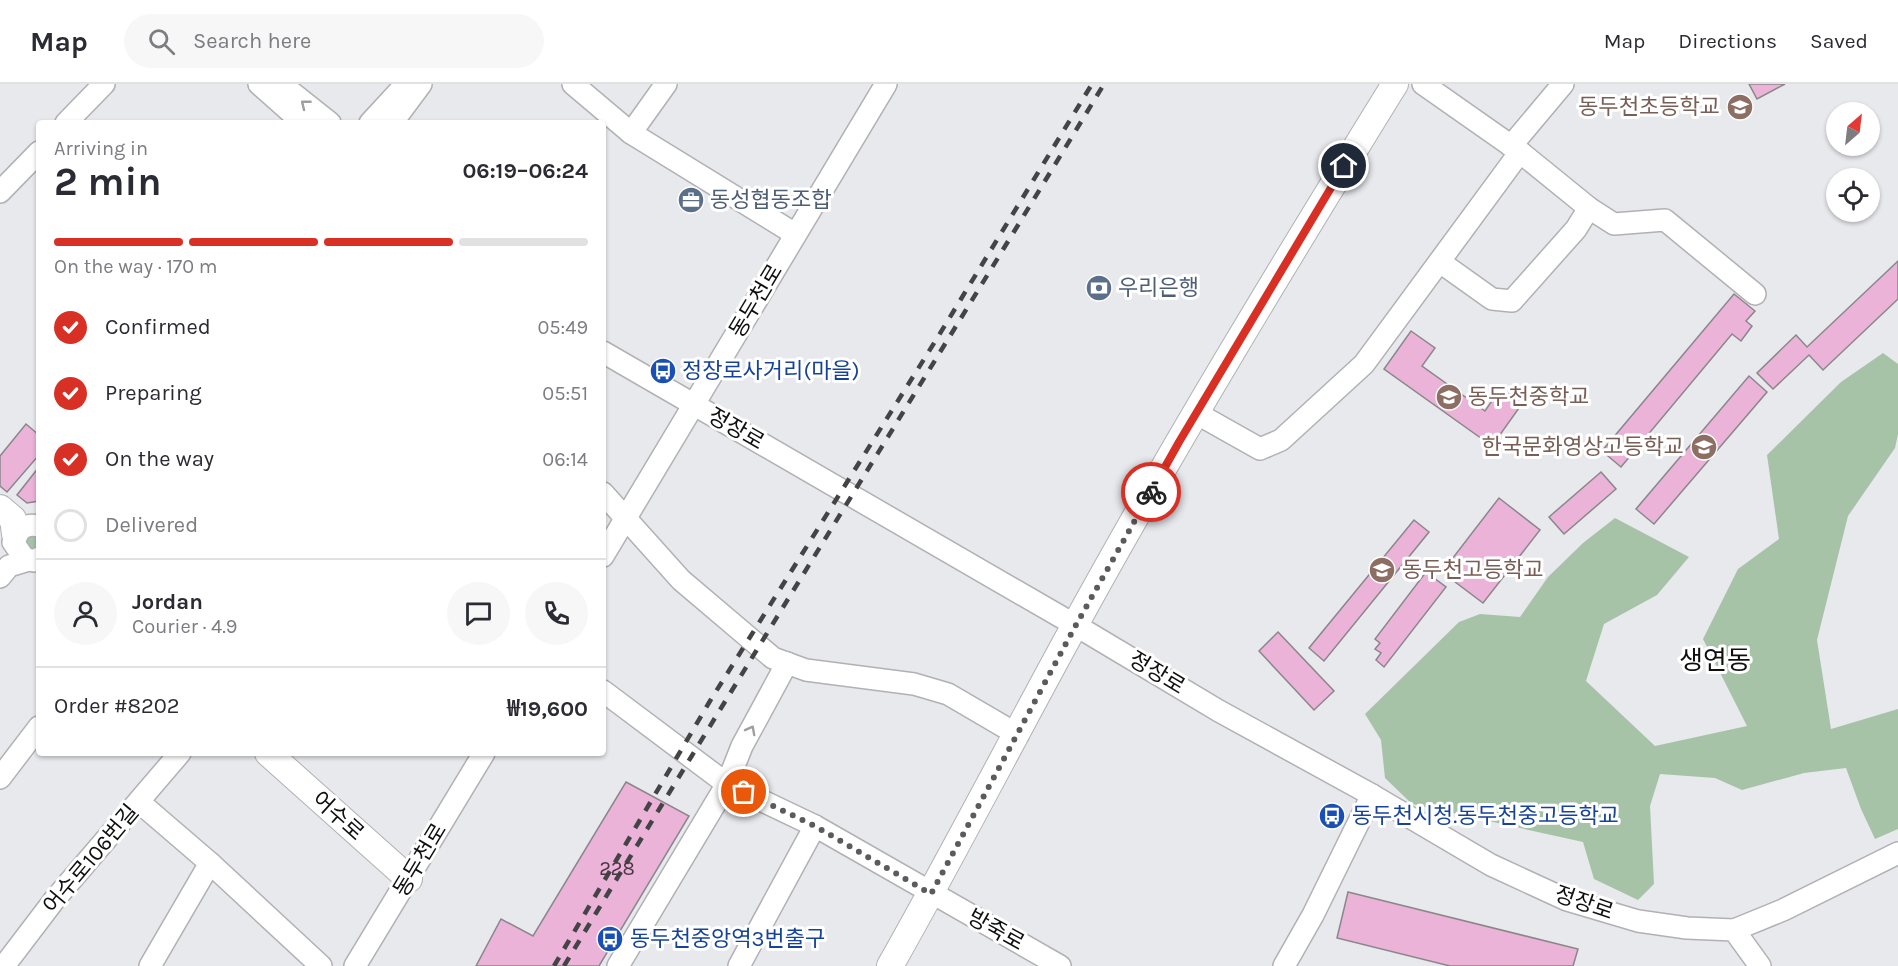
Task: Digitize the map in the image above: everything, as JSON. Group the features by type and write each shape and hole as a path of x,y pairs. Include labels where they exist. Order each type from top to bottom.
{"main road":[{"path":"890,966 1076,625 1196,413 1395,84"},
{"name":"어수로","path":"271,756 409,879"}],"street":[{"path":"69,120 104,84"},
{"path":"259,84 300,120"},
{"path":"281,84 326,120"},
{"path":"373,120 406,84"},
{"path":"394,120 421,84"},
{"path":"573,84 631,133 795,234"},
{"path":"631,133 666,84"},
{"name":"동두천로","path":"606,551 886,84"},
{"path":"1423,84 1515,149 1589,208 1614,224 1665,220 1755,294"},
{"path":"1196,413 1260,449 1281,440 1364,364 1440,262 1515,149 1563,84"},
{"path":"0,192 36,155"},
{"path":"1440,262 1492,299 1512,301 1576,229 1589,208"},
{"name":"정장로","path":"606,354 1076,625 1219,711 1372,795 1491,865 1567,900 1638,921 1687,928 1734,930 1783,910 1898,853"},
{"path":"606,496 681,580 773,658 806,670 914,684 948,694 1017,735"},
{"path":"4,572 24,533"},
{"path":"618,966 727,784 742,746 787,663"},
{"path":"606,693 727,784"},
{"path":"0,778 36,731"},
{"name":"어수로106번길","path":"4,966 56,899 177,756"},
{"name":"동두천로","path":"355,966 482,756"},
{"name":"방죽로","path":"727,784 815,826 931,894 1031,958 1060,966"},
{"path":"1284,966 1313,915 1372,795"},
{"path":"139,802 210,863 321,966"},
{"path":"739,966 815,826"},
{"path":"150,966 210,863"},
{"path":"1734,930 1760,966"}],"green space":[{"path":"1883,353 1898,364 1898,434 1895,448 1848,516 1817,640 1831,729 1898,709 1898,829 1875,839 1846,768 1804,773 1742,790 1715,778 1660,774 1650,806 1654,884 1638,900 1594,879 1583,842 1412,804 1385,778 1381,740 1365,714 1459,622 1480,614 1520,617 1548,577 1583,543 1615,518 1689,557 1657,595 1604,624 1586,681 1655,746 1747,726 1703,639 1738,569 1779,539 1767,455 1841,382"},
{"path":"36,531 36,554 17,540"}],"building":[{"path":"1749,84 1785,84 1757,99"},
{"path":"1898,261 1898,299 1823,370 1809,355 1773,389 1757,373 1796,335 1807,347"},
{"path":"1734,294 1755,311 1746,321 1752,326 1741,341 1732,334 1621,467 1602,451"},
{"path":"1411,331 1435,348 1422,366 1485,411 1502,386 1524,401 1492,446 1384,369"},
{"path":"1749,376 1767,392 1654,524 1636,509"},
{"path":"26,424 36,432 36,458 7,492 0,486 0,456"},
{"path":"36,471 36,502 27,503 17,495"},
{"path":"1601,472 1616,489 1564,534 1549,517"},
{"path":"1499,498 1540,530 1483,603 1442,572"},
{"path":"1414,520 1429,532 1324,661 1309,648"},
{"path":"1426,572 1446,587 1384,667 1376,660 1381,653 1375,649 1380,643 1375,639"},
{"path":"1278,632 1334,691 1314,710 1259,651"},
{"path":"626,782 689,816 599,966 476,966 501,919 533,936"},
{"path":"1348,892 1578,949 1573,966 1450,966 1337,938"}],"railway":[{"path":"554,966 710,701 936,340 1092,84"},
{"path":"564,966 1104,84"}],"way so far":[{"path":"744,792 815,826 931,894 1076,625 1151,492"}],"place":[{"name":"동두천초등학교","path":"1740,107"},
{"name":"동성협동조합","path":"691,200"},
{"name":"우리은행","path":"1099,288"},
{"name":"정장로사거리(마을)","path":"663,371"},
{"name":"동두천중학교","path":"1449,397"},
{"name":"한국문화영상고등학교","path":"1704,447"},
{"name":"동두천고등학교","path":"1382,570"},
{"name":"동두천시청.동두천중고등학교","path":"1332,816"},
{"name":"동두천중앙역3번출구","path":"610,939"}],"district":[{"name":"생연동","path":"1715,660"}],"route":[{"path":"1151,492 1344,166"}]}
